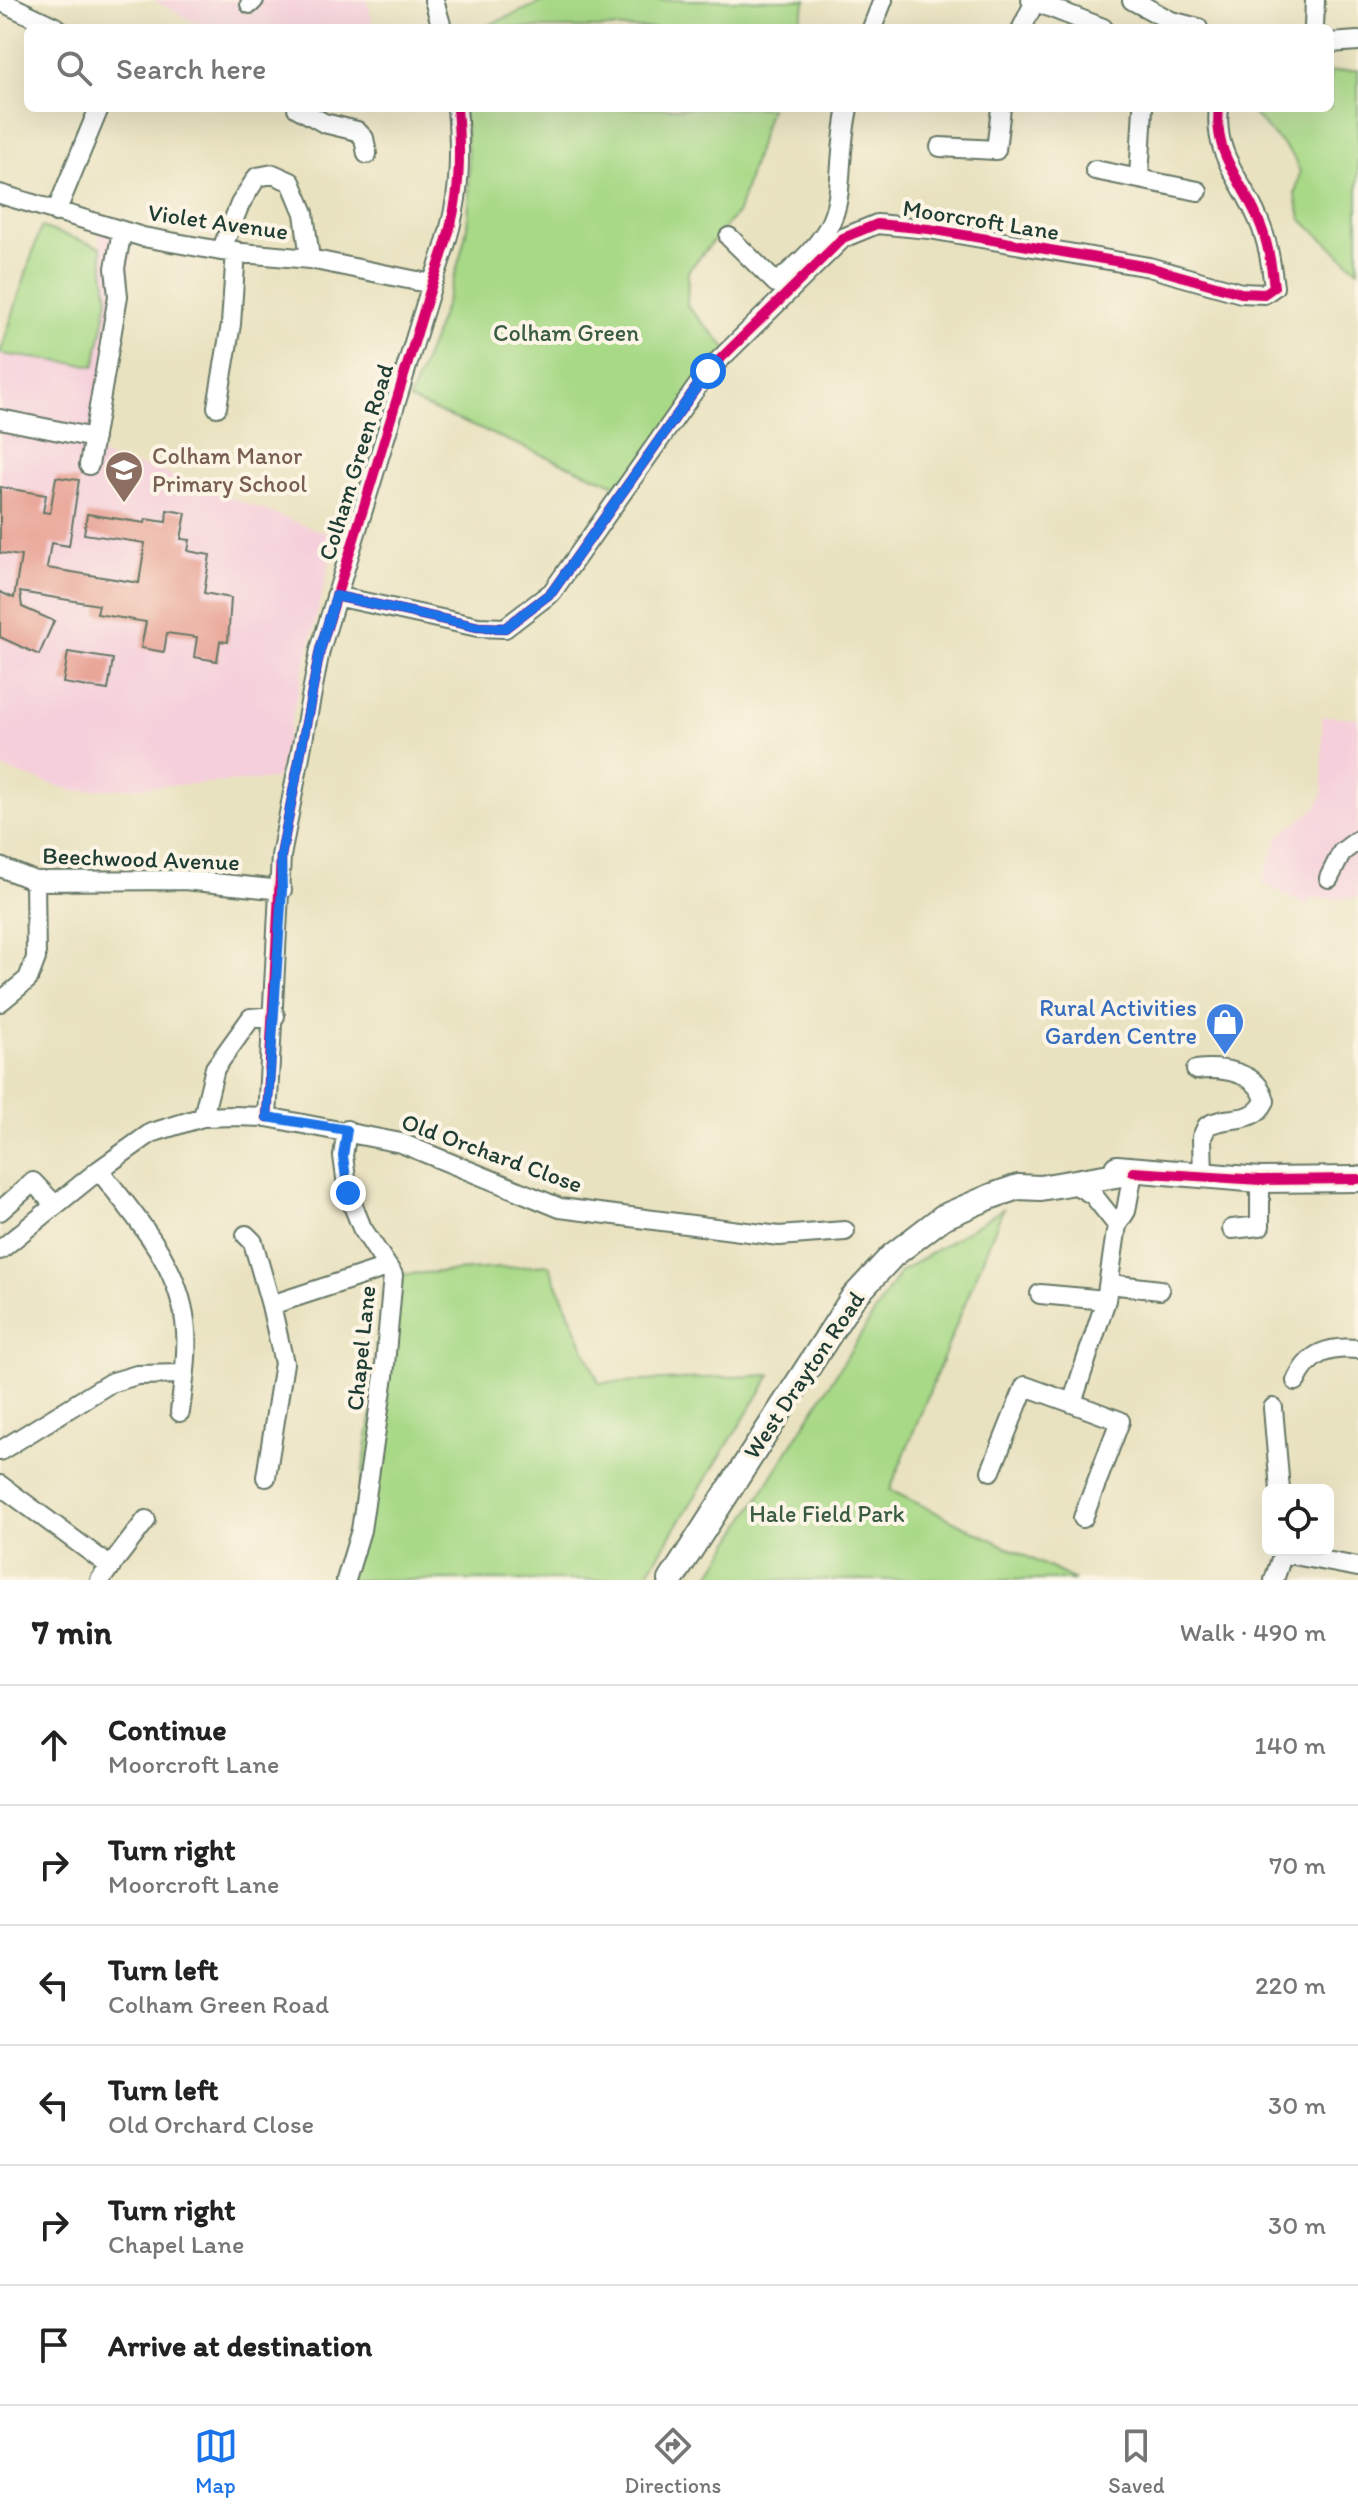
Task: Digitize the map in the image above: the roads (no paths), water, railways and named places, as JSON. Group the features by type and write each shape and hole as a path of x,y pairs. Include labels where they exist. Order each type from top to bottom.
{"main road":[{"name":"West Drayton Road","path":"671,1580 835,1325 870,1277 943,1217 1060,1167 1088,1164 1133,1172 1203,1177 1358,1179"},
{"name":"West Drayton Road","path":"1018,1187 1133,1172"}],"street":[{"path":"434,0 441,24"},
{"path":"874,24 883,0"},
{"path":"1132,0 1183,24"},
{"path":"1314,24 1315,0"},
{"path":"0,1 49,24"},
{"path":"1023,24 1032,1 1092,24"},
{"path":"1334,43 1358,41"},
{"path":"56,212 97,112"},
{"path":"304,112 324,123 357,131 364,138 367,154"},
{"name":"Colham Green Road","path":"267,1117 282,890 281,856 320,650 432,284 452,231 461,169 457,112"},
{"path":"729,237 776,283 799,264 829,230 840,203 848,112"},
{"path":"940,147 996,150 1001,112"},
{"path":"1139,178 1143,112"},
{"name":"Moorcroft Lane","path":"336,596 478,627 505,628 552,592 708,371 843,238 877,224 929,229 1149,267 1241,293 1264,294 1274,287 1269,247 1257,216 1224,162 1219,112"},
{"path":"1095,170 1198,191"},
{"path":"217,407 231,324 228,251 234,215 257,177 273,174 291,182 304,213 310,259"},
{"name":"Violet Avenue","path":"0,194 122,231 228,251 310,259 432,284"},
{"path":"89,465 118,296 115,268 122,231"},
{"path":"0,419 94,438"},
{"path":"1329,878 1342,852 1358,840"},
{"name":"Beechwood Avenue","path":"0,867 35,881 184,880 282,890"},
{"path":"0,1002 28,979 36,958 35,881"},
{"path":"203,1117 215,1068 251,1018 275,1016"},
{"path":"1196,1070 1231,1069 1262,1091 1265,1101 1251,1115 1207,1126 1202,1137 1203,1177"},
{"name":"Old Orchard Close","path":"0,1250 99,1170 151,1133 203,1117 267,1117 347,1130 401,1143 560,1208 779,1236 845,1231"},
{"name":"Chapel Lane","path":"346,1580 361,1530 384,1376 393,1275 362,1228 348,1193 343,1156 347,1130"},
{"path":"99,1170 155,1242 176,1281 186,1331 180,1412"},
{"path":"1072,1403 1108,1292 1117,1225 1126,1211 1133,1172"},
{"path":"1232,1229 1260,1226 1260,1180"},
{"path":"0,1211 33,1182 55,1205"},
{"path":"1071,1182 1101,1202 1117,1225"},
{"path":"246,1235 253,1242 284,1363 266,1477"},
{"path":"271,1305 387,1267"},
{"path":"1040,1294 1160,1290"},
{"path":"1296,1381 1306,1363 1320,1352 1358,1349"},
{"path":"0,1451 110,1383 137,1375 184,1374"},
{"path":"991,1471 1025,1386 1120,1421 1083,1518"},
{"path":"1273,1408 1279,1484"},
{"path":"0,1485 105,1573 146,1520"},
{"path":"1274,1580 1282,1556"},
{"path":"1303,1556 1358,1567"}],"place":[{"name":"Colham Manor Primary School","path":"124,504"},
{"name":"Rural Activities Garden Centre","path":"1225,1056"}],"park label":[{"name":"Colham Green","path":"566,333"},
{"name":"Hale Field Park","path":"827,1514"}]}
